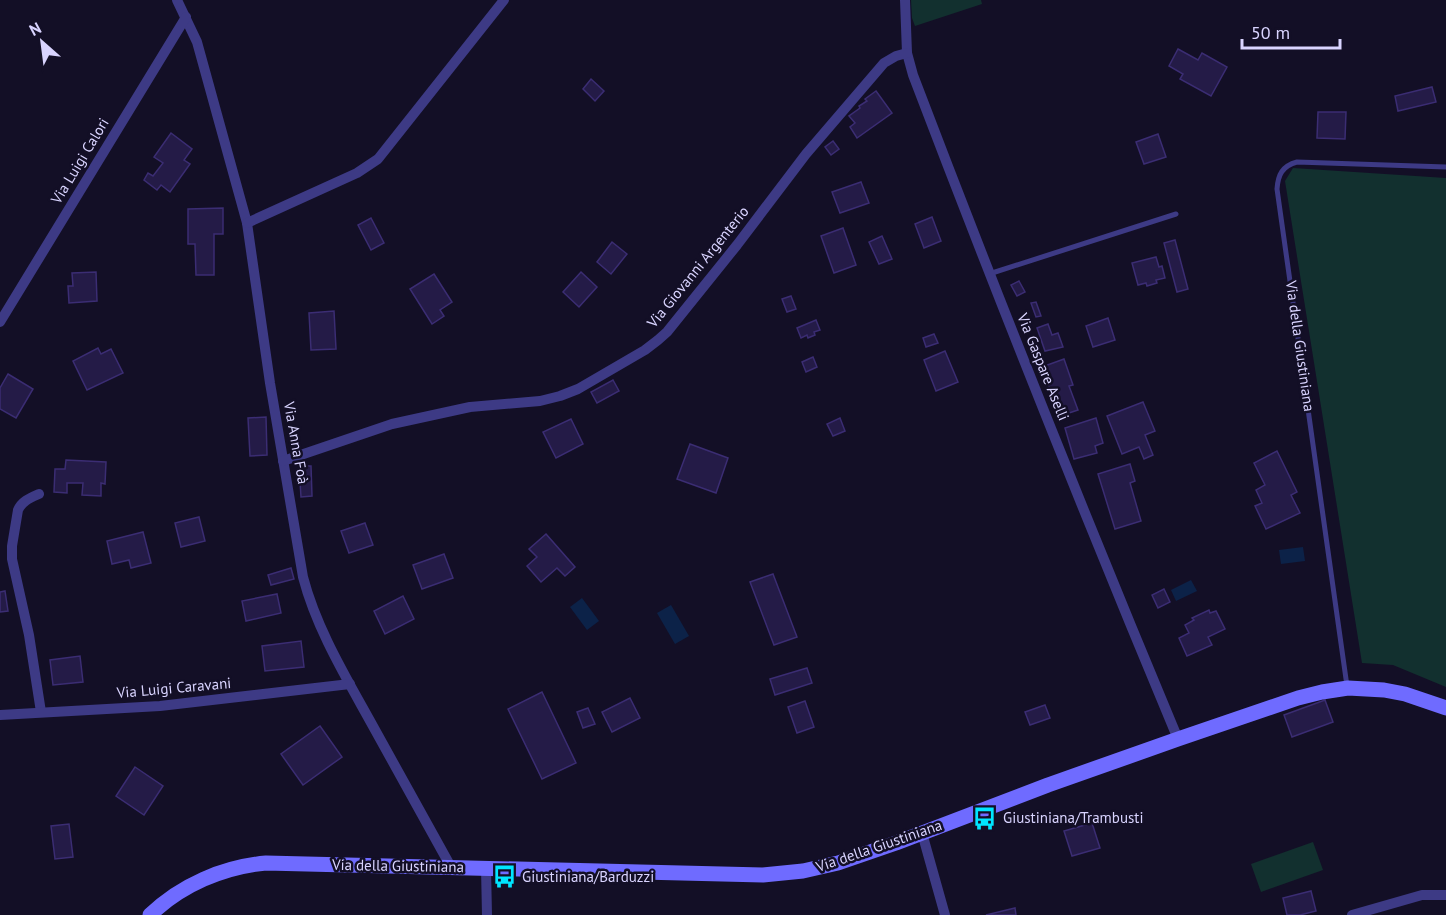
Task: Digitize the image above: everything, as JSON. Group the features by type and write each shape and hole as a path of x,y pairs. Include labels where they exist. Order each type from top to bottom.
{"street":[{"name":"Via Anna Foà","path":"177,0 197,42 247,223 270,383 307,593 350,684 452,867"},
{"path":"247,223 357,173 378,159 504,0"},
{"name":"Via Gaspare Aselli","path":"905,0 907,53 914,75 989,274 1178,739"},
{"name":"Via Luigi Calori","path":"0,322 186,17"},
{"name":"Via Giovanni Argenterio","path":"283,461 392,424 470,407 549,399 578,389 645,350 667,332 806,154 884,63 893,57 907,53"},
{"path":"39,494 23,501 18,510 12,559 29,635 41,712"},
{"name":"Via Luigi Caravani","path":"0,715 160,706 350,684"},
{"name":"Via della Giustiniana","path":"150,915 165,902 202,879 232,869 266,863 763,875 803,871 838,863 1048,785 1298,698 1348,688 1384,690 1405,694 1446,708"},
{"path":"922,833 945,915"},
{"path":"486,868 487,915"},
{"path":"1352,915 1422,895 1446,895"}],"lane":[{"name":"Via della Giustiniana","path":"1348,688 1278,178 1285,168 1297,162 1446,167"},
{"path":"989,274 1176,214"}],"green space":[{"path":"911,0 981,0 982,4 915,26"},
{"path":"1293,168 1446,178 1446,687 1393,665 1362,663 1285,181"},
{"path":"1313,842 1323,870 1261,892 1251,864"}],"water":[{"path":"1303,547 1305,561 1281,564 1279,550"},
{"path":"1191,580 1197,591 1176,601 1171,590"},
{"path":"582,598 599,621 587,630 570,607"},
{"path":"671,605 689,636 675,644 657,613"}],"building":[{"path":"1178,49 1198,60 1202,53 1227,67 1211,96 1180,79 1183,74 1169,66"},
{"path":"591,79 604,91 595,101 583,89"},
{"path":"1432,87 1436,102 1398,111 1395,96"},
{"path":"876,91 892,113 857,138 850,127 855,123 849,116"},
{"path":"1318,112 1346,112 1345,139 1317,138"},
{"path":"171,133 192,149 184,160 190,164 170,192 161,185 157,190 144,180 148,173 153,176 163,163 154,157"},
{"path":"1158,134 1166,157 1144,164 1136,142"},
{"path":"833,141 839,149 831,155 825,147"},
{"path":"861,182 869,203 840,213 832,192"},
{"path":"223,208 223,234 214,234 214,275 196,275 195,244 188,244 188,209"},
{"path":"932,217 941,241 924,248 915,224"},
{"path":"371,218 384,243 371,250 358,225"},
{"path":"843,228 856,265 834,273 821,236"},
{"path":"882,236 892,259 879,264 869,242"},
{"path":"1175,240 1188,289 1177,292 1164,243"},
{"path":"612,242 627,254 611,274 597,262"},
{"path":"1156,257 1159,267 1162,266 1165,278 1156,280 1157,283 1147,286 1146,283 1138,285 1132,263"},
{"path":"96,272 97,301 69,303 68,286 73,286 72,273"},
{"path":"581,272 597,287 579,307 563,292"},
{"path":"434,274 452,302 440,310 444,316 432,324 410,289"},
{"path":"1019,281 1025,292 1017,296 1011,285"},
{"path":"791,296 796,309 787,312 782,299"},
{"path":"1036,302 1041,316 1036,317 1031,303"},
{"path":"334,311 336,349 311,350 309,313"},
{"path":"1108,318 1115,340 1093,347 1086,326"},
{"path":"816,320 820,330 808,338 807,335 801,338 797,328"},
{"path":"1048,324 1052,335 1058,333 1063,347 1045,351 1037,328"},
{"path":"934,334 938,343 926,347 923,338"},
{"path":"98,348 101,354 111,349 123,373 87,390 73,361"},
{"path":"945,351 958,382 936,391 924,360"},
{"path":"813,357 817,367 806,372 802,362"},
{"path":"1064,359 1073,385 1069,386 1078,410 1060,416 1042,367"},
{"path":"8,374 33,389 16,418 0,409 0,388"},
{"path":"613,380 619,391 597,403 591,392"},
{"path":"1143,402 1155,431 1145,435 1153,455 1144,459 1139,447 1122,454 1107,416"},
{"path":"266,417 267,455 250,456 248,418"},
{"path":"840,418 845,431 833,436 827,424"},
{"path":"1096,418 1103,443 1095,446 1097,453 1074,459 1065,428"},
{"path":"571,419 583,444 556,458 543,432"},
{"path":"690,444 728,458 716,493 677,479"},
{"path":"1277,451 1297,492 1291,495 1300,513 1266,529 1255,506 1262,503 1256,490 1265,485 1254,463"},
{"path":"66,460 106,462 105,484 101,483 101,496 82,495 83,483 67,483 67,493 54,492 55,469 65,469"},
{"path":"1130,464 1135,481 1130,483 1141,521 1115,529 1098,474"},
{"path":"299,466 311,466 312,496 301,497"},
{"path":"199,517 205,541 181,547 175,523"},
{"path":"365,523 373,545 349,553 341,531"},
{"path":"143,532 151,563 131,568 129,560 112,564 107,541"},
{"path":"546,534 575,567 565,576 557,568 541,582 527,566 537,557 529,549"},
{"path":"444,554 453,578 422,589 413,565"},
{"path":"291,568 294,579 271,585 268,575"},
{"path":"773,574 797,637 774,645 750,582"},
{"path":"1164,589 1170,602 1158,608 1152,595"},
{"path":"5,591 8,611 0,612 0,592"},
{"path":"277,594 281,613 246,621 242,601"},
{"path":"403,596 414,619 385,634 374,611"},
{"path":"1209,610 1210,613 1216,611 1225,629 1208,637 1212,645 1187,656 1179,638 1189,633 1185,625 1194,620 1192,618"},
{"path":"301,641 304,667 265,671 262,646"},
{"path":"80,656 83,682 53,685 50,660"},
{"path":"807,668 812,683 775,695 770,679"},
{"path":"542,692 576,763 542,779 508,709"},
{"path":"630,698 640,718 612,732 602,712"},
{"path":"1325,700 1333,722 1292,737 1284,715"},
{"path":"805,701 814,727 797,733 788,707"},
{"path":"1045,705 1050,718 1030,725 1025,712"},
{"path":"588,708 595,724 583,728 577,712"},
{"path":"320,726 342,757 303,785 281,754"},
{"path":"135,767 163,786 144,815 116,796"},
{"path":"1092,823 1100,848 1072,856 1064,831"},
{"path":"69,824 73,857 55,859 51,826"},
{"path":"1311,891 1316,911 1287,915 1283,898"},
{"path":"1015,908 1016,915 986,915"}],"place":[{"name":"Giustiniana/Trambusti","path":"985,818"},
{"name":"Giustiniana/Barduzzi","path":"504,877"}]}
